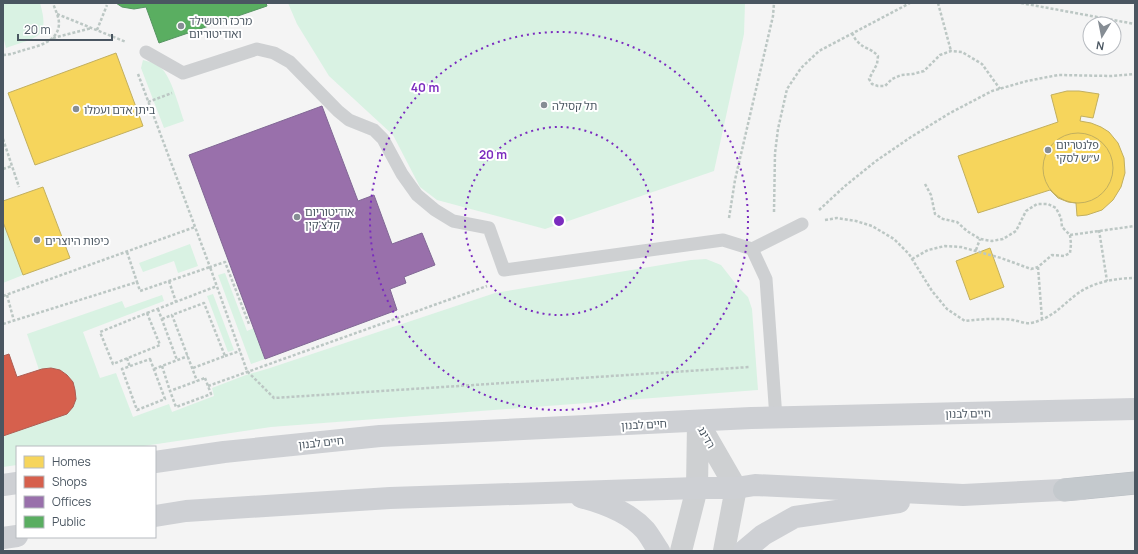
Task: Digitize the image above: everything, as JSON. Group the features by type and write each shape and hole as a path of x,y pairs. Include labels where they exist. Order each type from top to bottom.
{"highway":[{"path":"1064,490 1135,483"}],"main road":[{"name":"חיים לבנון","path":"156,462 224,452 380,436 776,418 1135,409"},
{"path":"3,485 16,483"},
{"path":"156,516 186,511 390,498 736,488 756,485 963,495"},
{"path":"744,551 763,534 795,517 891,503 963,495 1135,487"},
{"path":"561,492 607,504 635,521 645,530 659,551"},
{"path":"3,538 16,536"}],"street":[{"name":"רדינג","path":"698,422 736,488"},
{"name":"רדינג","path":"681,551 697,488 698,422"},
{"path":"724,551 736,488"}],"lane":[{"path":"146,52 183,73 257,49 274,53 290,62 338,112 349,120 374,130 383,139 402,174 417,195 435,210 453,220 489,228 504,270 723,240 752,249 802,224"},
{"path":"752,249 766,279 776,418"}],"path":[{"path":"3,55 45,44 57,33 59,24 53,3"},
{"path":"723,240 730,214 735,180 773,16 774,3"},
{"path":"774,238 775,152 778,128 787,89 802,68 819,51 910,3"},
{"path":"938,3 951,51"},
{"path":"1021,3 1135,24"},
{"path":"97,30 107,6"},
{"path":"57,14 126,42 129,48"},
{"path":"52,38 92,28"},
{"path":"852,33 858,43 873,51 878,56 877,64 869,79 872,84 885,86 892,79 901,75 924,71 940,55 951,51 962,52 982,64 1000,89"},
{"path":"136,69 196,227 247,371 274,398 773,365"},
{"path":"802,224 876,161 950,113 992,91 1027,81 1058,75 1112,76 1135,74"},
{"path":"3,139 19,187"},
{"path":"3,169 12,166"},
{"path":"912,259 928,250 945,246 961,247 976,250 1031,269 1038,267 1052,255 1064,256 1070,253 1070,235 1062,227 1061,218 1056,208 1048,204 1037,204 1026,211 1016,230 1003,239 992,241 980,239 967,231 957,222 943,219 935,214 931,196 925,184"},
{"path":"802,224 837,218 856,220 872,226 894,239 909,254 932,291 948,309 965,321 988,318 1030,323 1058,311 1077,294 1093,286 1107,281 1135,278"},
{"path":"1070,235 1135,226"},
{"path":"3,296 196,227"},
{"path":"1099,230 1107,281"},
{"path":"976,250 980,239"},
{"path":"127,252 140,291 225,262 249,324"},
{"path":"1038,267 1042,319"},
{"path":"208,386 487,287 504,270"},
{"path":"3,324 137,282"},
{"path":"169,282 176,302"},
{"path":"147,313 160,345 113,364 100,332 147,313 217,286"},
{"path":"7,295 14,321"},
{"path":"162,319 204,303 225,356"},
{"path":"158,309 177,360"},
{"path":"172,314 197,381"},
{"path":"193,368 240,351"},
{"path":"154,369 188,356"},
{"path":"127,358 130,366"},
{"path":"150,359 165,399 138,410 122,370 130,366 150,359"},
{"path":"162,366 170,391 176,407 211,394 205,378 170,391"}],"green space":[{"path":"3,3 40,3 43,15 42,31 32,39 6,48 3,36"},
{"name":"תל קסילה","path":"288,3 745,3 744,34 714,171 545,229 437,200 420,187 393,135 329,76 297,24"},
{"path":"143,60 157,65 165,72 184,121 164,128 141,68"},
{"path":"3,222 23,275 3,283"},
{"path":"190,244 198,266 178,273 174,261 143,272 139,263"},
{"path":"706,259 721,265 748,297 752,309 758,390 271,427 144,446 16,446 16,465 3,467 3,436 67,414 75,396 71,380 66,374 49,368 39,370 27,334 122,301 125,308 162,295 164,301 83,332 100,378 116,373 133,417 169,404 172,412 214,396 212,388 246,375 495,293 691,260"},
{"path":"225,273 247,331 254,328 265,359 251,364 218,275"},
{"path":"213,294 234,350 228,352 207,296"}],"building: Homes":[{"name":"ביתן אדם ועמלו","path":"116,53 143,126 35,165 8,93"},
{"name":"פלנטריום ע״ש לסקי","path":"1067,91 1099,94 1093,118 1081,116 1080,121 1101,127 1109,132 1118,143 1124,158 1125,173 1121,187 1113,200 1102,210 1087,215 1077,216 1076,203 1058,198 1050,190 978,213 958,156 1058,122 1051,95"},
{"path":"1071,133 1085,133 1098,139 1107,148 1111,154 1113,168 1111,182 1103,193 1092,201 1085,203 1071,203 1064,201 1053,193 1045,182 1043,175 1043,161 1045,154 1053,143 1064,135"},
{"name":"כיפות היוצרים","path":"43,187 70,258 23,275 3,222 3,201"},
{"path":"990,248 1004,287 970,300 956,261"}],"building: Shops":[{"path":"9,354 17,377 42,369 51,368 60,370 67,375 73,382 76,399 73,407 67,414 3,436 3,356"}],"building: Offices":[{"name":"אודיטוריום קלצ'קין","path":"322,106 358,201 374,195 392,244 422,233 435,265 404,277 406,283 390,289 397,310 265,359 189,155"}],"building: Public":[{"name":"מרכז רוטשילד ואודיטוריום","path":"116,3 266,3 267,6 159,43 146,7 134,9 122,7"}],"place":[{"name":"מרכז רוטשילד ואודיטוריום","path":"181,26"},
{"name":"תל קסילה","path":"544,105"},
{"name":"ביתן אדם ועמלו","path":"76,109"},
{"name":"פלנטריום ע״ש לסקי","path":"1048,150"},
{"name":"אודיטוריום קלצ'קין","path":"297,217"},
{"name":"כיפות היוצרים","path":"37,240"}]}
